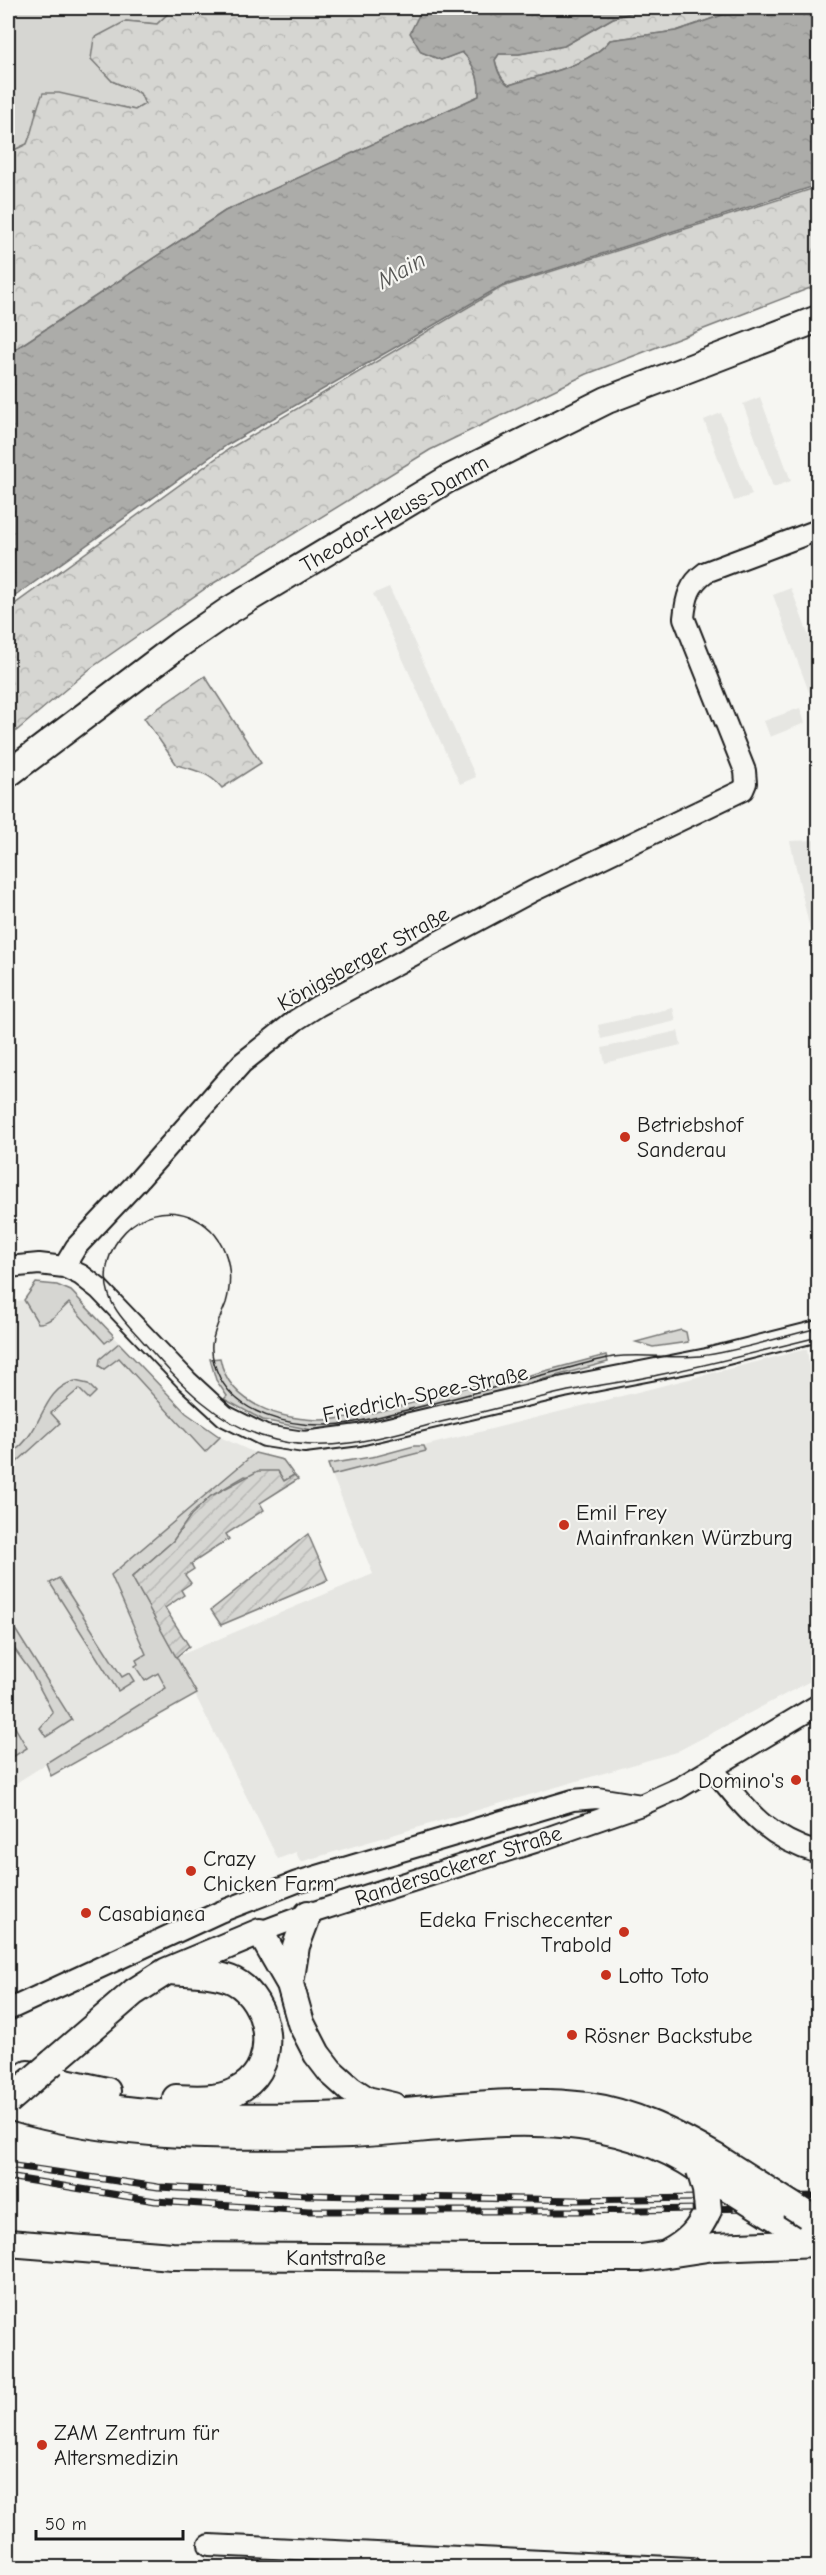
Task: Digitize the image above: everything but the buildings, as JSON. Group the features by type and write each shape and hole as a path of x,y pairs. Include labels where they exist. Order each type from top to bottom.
{"main road":[{"name":"Theodor-Heuss-Damm","path":"8,774 180,644 228,611 448,479 607,400 819,319"},
{"path":"290,1984 296,1946 308,1914"},
{"path":"260,1932 290,1984 301,2023 317,2054 330,2071 367,2100 414,2111"},
{"name":"Randersackerer Straße","path":"8,2101 134,1992 167,1971 260,1932"},
{"path":"8,2069 104,2091 160,2097 224,2097 244,2087 258,2072 265,2049 267,2029 261,2011 251,1994 235,1982 221,1976 167,1971"},
{"path":"8,2086 64,2101 137,2111 203,2115 280,2117 533,2103 588,2106 640,2120 682,2137 703,2164 770,2214 818,2243"},
{"path":"8,2106 45,2118 126,2129 222,2135 350,2134 529,2121 581,2125 627,2134 703,2164 813,2218"},
{"name":"Kantstraße","path":"664,2255 689,2240 700,2227 708,2210 703,2164"},
{"name":"Kantstraße","path":"8,2243 172,2256 641,2258 714,2247 818,2243"}],"street":[{"name":"Königsberger Straße","path":"64,1267 76,1247 242,1063 296,1020 525,895 743,790 746,783 745,771 684,618 686,596 697,578 706,572 819,530"},
{"path":"8,1267 39,1264 64,1267"},
{"name":"Friedrich-Spee-Straße","path":"64,1267 81,1275 99,1289 187,1381 225,1416 265,1436 304,1442 358,1435 564,1388 707,1359 819,1331"},
{"name":"Randersackerer Straße","path":"260,1932 308,1914 535,1842 641,1805 680,1788 819,1705"},
{"path":"712,1768 760,1825 799,1847 819,1853"},
{"name":"Randersackerer Straße","path":"8,2010 220,1912 335,1870 573,1800 597,1798 641,1805"},
{"path":"209,2545 691,2568"}],"shaded area":[{"path":"760,397 791,481 773,487 743,404"},
{"path":"721,413 752,495 734,501 704,420"},
{"path":"389,587 476,777 460,784 373,594"},
{"path":"791,588 818,661 818,689 809,692 773,595"},
{"path":"800,708 805,723 770,737 764,721"},
{"path":"818,840 818,965 790,841"},
{"path":"673,1008 676,1021 601,1039 598,1025"},
{"path":"678,1031 681,1045 605,1063 602,1048"},
{"path":"36,1283 57,1285 71,1291 186,1413 220,1437 255,1453 111,1575 147,1654 135,1666 158,1673 167,1688 8,1788 8,1302 24,1300"},
{"path":"807,1349 818,1434 818,1677 676,1752 300,1862 296,1852 278,1859 176,1657 373,1574 332,1475 425,1451 424,1446"}],"green space":[{"path":"8,8 174,8 157,24 126,21 112,81 140,93 145,104 135,110 87,100 36,108 35,125 27,144 8,153"},
{"path":"174,8 436,8 421,11 421,52 441,60 462,52 475,72 479,96 225,211 8,354 8,153 27,144 43,93 59,93 135,110 145,104 140,93 112,81 91,59 94,38 126,21 157,24"},
{"path":"648,8 743,8 676,31 610,40 590,57 577,63 509,85 499,74 495,60 499,54 519,54 564,46 613,18"},
{"path":"818,187 818,285 587,374 430,450 209,586 91,668 8,738 8,609 229,449 502,287"},
{"path":"205,676 261,763 222,788 207,775 177,765 144,718"},
{"path":"36,1283 57,1285 71,1291 114,1336 105,1343 69,1303 51,1319 38,1323 24,1300"},
{"path":"681,1330 686,1332 688,1342 653,1347 636,1342"},
{"path":"119,1343 186,1413 220,1437 205,1452 119,1358 104,1369 99,1366 100,1359"},
{"path":"606,1355 608,1362 423,1411 350,1427 317,1431 263,1420 224,1399 227,1396 216,1380 210,1359 220,1358 226,1375 249,1401 282,1415 318,1420 378,1412 505,1375 507,1381"},
{"path":"75,1381 88,1384 96,1392 89,1399 79,1389 51,1413 60,1423 8,1470 8,1456 29,1437 53,1395 66,1384"},
{"path":"414,1446 424,1446 426,1451 332,1475 328,1464 377,1456"},
{"path":"255,1453 283,1460 294,1475 284,1481 245,1476 211,1496 191,1515 173,1541 132,1577 197,1694 51,1776 46,1763 166,1688 158,1673 145,1681 135,1666 138,1664 136,1660 146,1654 111,1575"},
{"path":"258,1471 278,1471 284,1481 294,1475 298,1479 260,1503 264,1510 226,1534 229,1539 191,1564 194,1569 185,1575 191,1583 181,1590 184,1595 165,1608 189,1646 176,1657 132,1577 173,1541 191,1515 211,1496"},
{"path":"308,1534 328,1580 221,1625 211,1610"},
{"path":"59,1578 122,1677 129,1673 134,1681 118,1691 50,1583"},
{"path":"8,1618 72,1720 46,1737 40,1728 53,1713 31,1672 8,1640"},
{"path":"8,1715 27,1748 8,1760"}],"water":[{"name":"Main","path":"437,8 648,8 613,18 564,46 519,54 499,54 495,60 497,67 501,77 509,85 577,63 590,57 610,40 676,31 743,8 818,8 818,185 501,286 227,445 8,601 8,354 225,211 479,96 475,72 462,52 441,60 421,52 410,33 421,11"}],"tram line":[{"path":"818,1328 715,1354 678,1357 613,1357 352,1423 311,1425 281,1420 252,1409 239,1401 220,1378 216,1370 212,1344 226,1303 230,1277 225,1252 219,1240 201,1222 189,1216 171,1212 154,1214 139,1221 125,1231 115,1245 108,1260 106,1277 114,1307 183,1385 216,1413 234,1424 275,1440 296,1444 337,1444 377,1438 564,1392 678,1371 818,1337"}],"railway":[{"path":"8,2165 158,2187 308,2195 577,2200 818,2196"},
{"path":"8,2177 155,2201 309,2211 580,2211 818,2207"}],"place":[{"name":"Betriebshof Sanderau","path":"625,1137"},
{"name":"Emil Frey Mainfranken Würzburg","path":"564,1525"},
{"name":"Domino's","path":"796,1780"},
{"name":"Crazy Chicken Farm","path":"191,1871"},
{"name":"Casabianca","path":"86,1913"},
{"name":"Edeka Frischecenter Trabold","path":"624,1932"},
{"name":"Lotto Toto","path":"606,1975"},
{"name":"Rösner Backstube","path":"572,2035"},
{"name":"ZAM Zentrum für Altersmedizin","path":"42,2445"}]}
